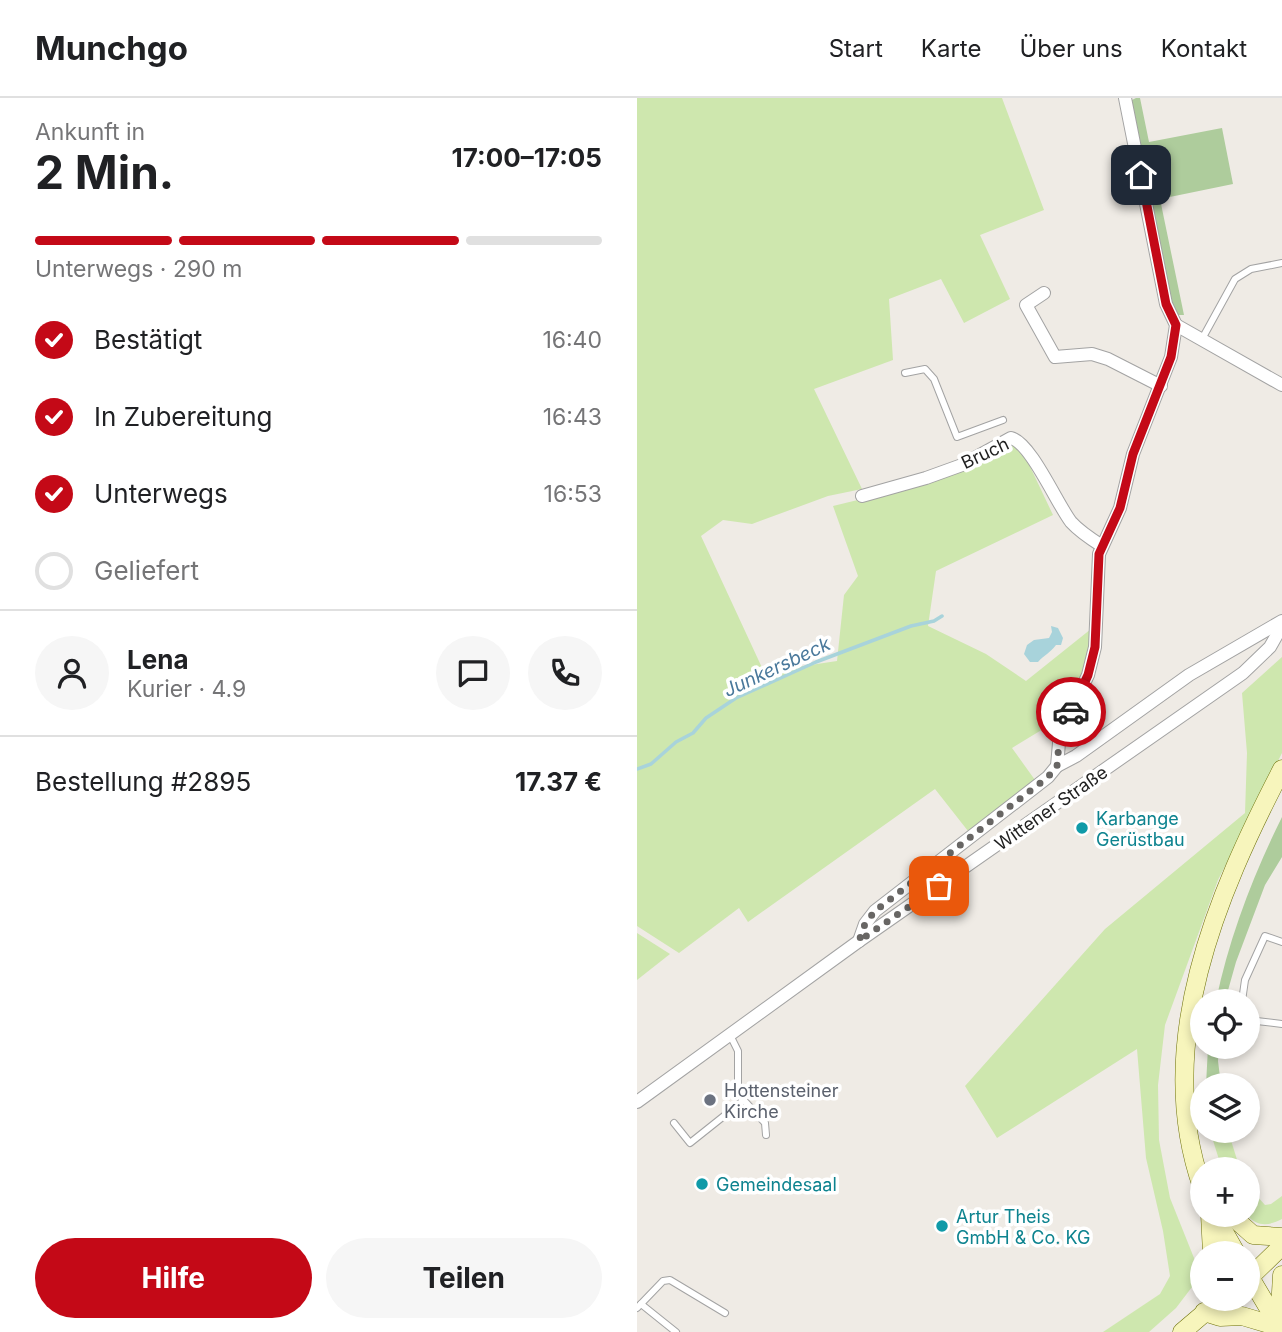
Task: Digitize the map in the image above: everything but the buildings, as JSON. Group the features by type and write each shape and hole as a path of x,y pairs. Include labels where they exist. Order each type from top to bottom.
{"main road":[{"path":"1194,1157 1187,1130 1184,1089 1184,1058 1193,995 1229,884 1253,825 1282,769"},
{"path":"1241,1227 1253,1235 1282,1237"},
{"path":"1260,1266 1282,1247"},
{"path":"1281,1329 1282,1275"},
{"path":"1260,1296 1281,1329"},
{"path":"1182,1332 1201,1311"},
{"path":"1213,1311 1220,1317 1242,1316 1281,1329"}],"street":[{"path":"859,941 865,924 875,911 1048,777 1057,766 1059,743 1088,675 1095,647 1098,566 1102,546 1120,508 1133,454 1171,357 1176,325 1166,304 1125,98"},
{"path":"1044,292 1025,305 1055,357 1092,354 1108,359 1161,386"},
{"path":"1176,325 1282,385"},
{"name":"Bruch","path":"862,496 962,465 1011,438 1024,446 1071,522 1102,546"},
{"name":"Wittener Straße","path":"1057,766 1076,756 1189,675 1256,634 1282,624"},
{"name":"Wittener Straße","path":"637,1102 859,941 1243,673 1265,653 1282,624"}],"lane":[{"path":"1202,339 1235,279 1251,269 1282,263"},
{"path":"905,373 925,369 934,379 957,438 1003,421"},
{"path":"1244,989 1245,980 1265,936 1282,942"},
{"path":"1260,1021 1282,1024"},
{"path":"730,1035 738,1051 738,1094 765,1123 766,1135"},
{"path":"674,1123 690,1143 744,1100"},
{"path":"676,1332 639,1306 663,1281 670,1280 725,1313"}],"green space":[{"path":"637,98 1002,98 1044,210 980,235 1010,299 964,323 941,279 889,299 893,360 814,389 862,489 828,496 752,524 723,520 701,536 764,672 837,661 844,595 858,576 833,506 903,489 1014,444 1026,458 1053,515 936,571 928,626 986,654 1026,681 1091,629 1084,665 1062,722 1058,720 1012,748 1035,780 968,831 935,789 748,922 739,908 679,953 637,926"},
{"path":"1140,98 1149,142 1222,128 1233,184 1160,199 1184,315 1173,315 1128,102"},
{"path":"1282,657 1282,753 1218,880 1165,1025 1158,1085 1159,1140 1170,1198 1190,1248 1190,1290 1176,1308 1149,1332 1103,1332 1160,1294 1170,1276 1163,1231 1146,1158 1137,1049 997,1138 965,1086 1105,929 1245,813 1247,753 1242,693"},
{"path":"1282,817 1282,857 1265,885 1228,989 1219,989 1243,907"},
{"path":"637,933 670,954 637,980"},
{"path":"1207,1059 1218,1059 1220,1073 1207,1073"},
{"path":"1214,1143 1232,1143 1236,1157 1218,1157"},
{"path":"1282,1196 1282,1219 1260,1223 1260,1199 1265,1205"}],"water":[{"path":"1051,626 1058,628 1063,638 1061,645 1056,645 1038,662 1030,662 1024,654 1027,645 1034,640 1049,638"}],"waterway":[{"name":"Junkersbeck","path":"637,769 651,764 676,742 693,733 706,718 736,698 816,662 942,616"}],"way so far":[{"path":"939,886 859,941 865,924 875,911 1048,777 1057,766 1059,743 1071,712"}],"place":[{"name":"Karbange Gerüstbau","path":"1082,828"},
{"name":"Hottensteiner Kirche","path":"710,1100"},
{"name":"Gemeindesaal","path":"702,1184"},
{"name":"Artur Theis GmbH & Co. KG","path":"942,1226"}],"route":[{"path":"1071,712 1088,675 1095,647 1099,554 1120,508 1133,454 1171,357 1176,325 1166,304 1141,175"}]}
